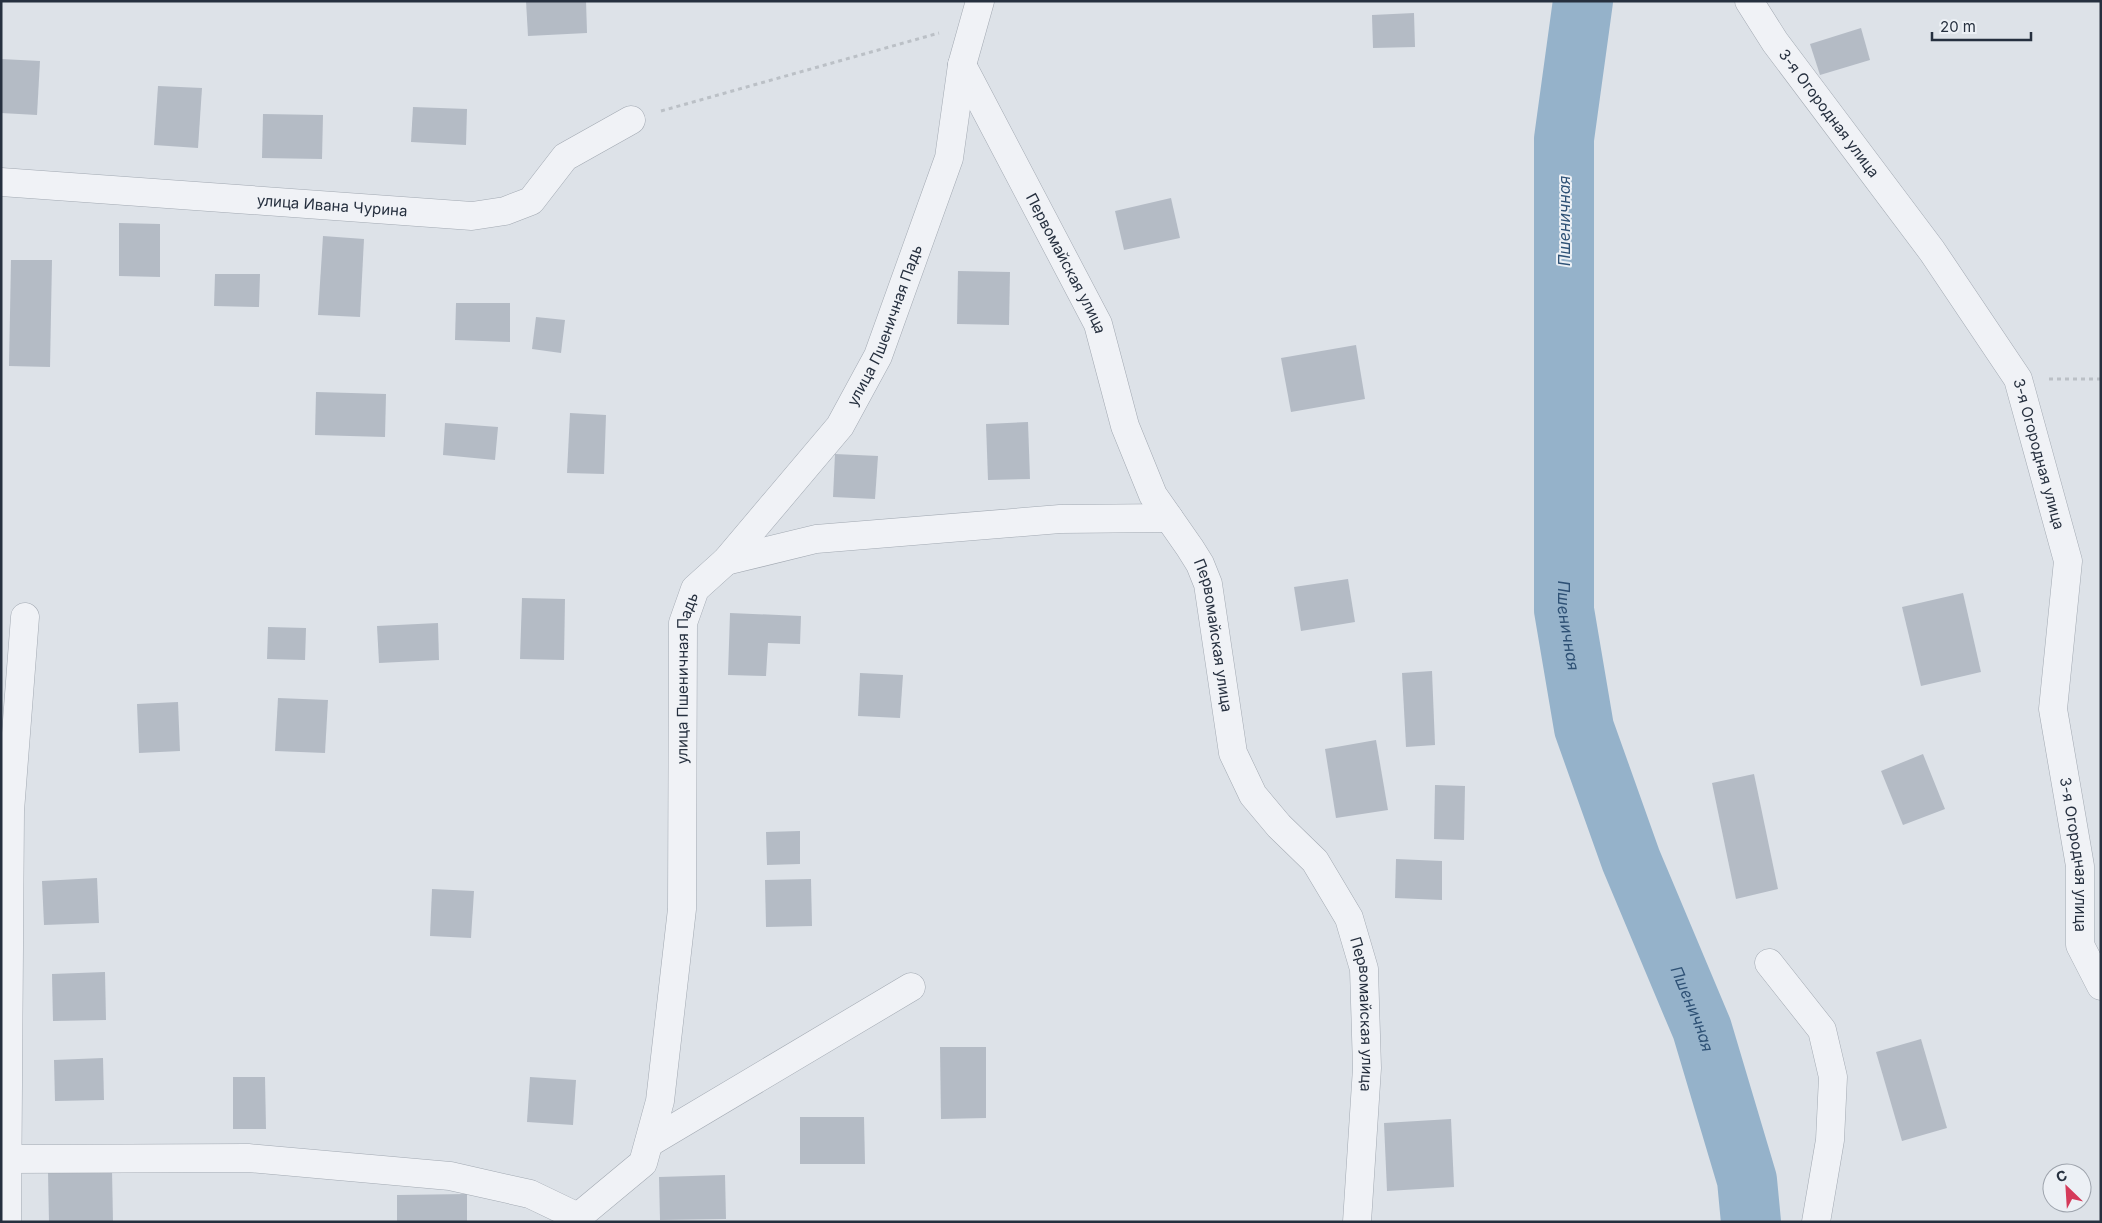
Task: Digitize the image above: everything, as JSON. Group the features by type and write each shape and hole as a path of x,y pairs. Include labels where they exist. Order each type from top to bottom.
{"street":[{"name":"3-я Огородная улица","path":"1749,1 1774,42 1932,251 2018,379 2068,561 2053,709 2080,866 2080,945 2101,986"},
{"name":"улица Пшеничная Падь","path":"576,1219 643,1163 660,1101 682,909 683,622 694,589 726,561 840,426 878,356 949,158 962,65 977,12"},
{"name":"Первомайская улица","path":"962,65 1098,324 1125,426 1153,495 1200,564 1208,584 1233,753 1253,795 1279,826 1315,861 1348,918 1364,969 1367,1068 1357,1222"},
{"name":"улица Ивана Чурина","path":"1,182 472,216 505,211 531,201 565,157 631,120"},
{"path":"726,561 816,539 1060,518 1169,518"},
{"path":"6,1222 10,811 25,617"},
{"path":"1768,963 1822,1030 1833,1077 1830,1140 1816,1222"},
{"path":"649,1143 911,987"},
{"path":"7,1159 248,1158 450,1176 530,1194 576,1219"}],"path":[{"path":"631,120 977,12"},
{"path":"2018,379 2101,379"}],"building":[{"path":"526,1 586,1 587,33 528,36"},
{"path":"1414,13 1415,47 1373,48 1372,15"},
{"path":"1861,28 1870,60 1820,75 1810,44"},
{"path":"1,59 40,61 37,115 1,113"},
{"path":"158,86 202,88 198,148 154,145"},
{"path":"413,107 467,109 466,145 411,142"},
{"path":"263,114 323,115 322,159 262,158"},
{"path":"1171,198 1180,238 1124,250 1115,211"},
{"path":"119,223 160,224 160,277 119,276"},
{"path":"323,236 364,239 360,317 318,315"},
{"path":"11,260 52,260 50,367 9,366"},
{"path":"958,271 1010,272 1009,325 957,324"},
{"path":"215,274 260,274 259,307 214,306"},
{"path":"456,303 510,303 510,342 455,340"},
{"path":"536,317 565,320 561,353 532,349"},
{"path":"1356,345 1365,399 1291,412 1281,358"},
{"path":"316,392 386,394 385,437 315,435"},
{"path":"570,413 606,415 604,474 567,473"},
{"path":"1028,422 1030,479 988,480 986,424"},
{"path":"445,423 498,427 495,460 443,455"},
{"path":"835,454 878,456 875,499 833,497"},
{"path":"1348,579 1355,622 1301,631 1294,587"},
{"path":"1963,593 1981,672 1921,686 1902,607"},
{"path":"522,598 565,599 564,660 520,659"},
{"path":"730,613 801,616 800,644 768,643 766,676 728,675"},
{"path":"438,623 439,660 379,663 377,626"},
{"path":"268,627 306,628 305,660 267,659"},
{"path":"1432,671 1435,745 1406,747 1402,673"},
{"path":"860,673 903,675 900,718 858,716"},
{"path":"278,698 328,700 325,753 275,751"},
{"path":"178,702 180,751 139,753 137,704"},
{"path":"1376,740 1388,810 1336,818 1325,749"},
{"path":"1923,754 1945,809 1903,825 1881,771"},
{"path":"1754,774 1778,889 1736,899 1712,783"},
{"path":"1435,785 1465,786 1464,840 1434,839"},
{"path":"800,831 800,864 767,865 766,832"},
{"path":"1396,859 1442,861 1442,900 1395,898"},
{"path":"97,878 99,923 44,925 42,881"},
{"path":"811,879 812,926 766,927 765,880"},
{"path":"432,889 474,891 471,938 430,936"},
{"path":"105,972 106,1020 53,1021 52,974"},
{"path":"1921,1039 1947,1128 1902,1141 1876,1052"},
{"path":"940,1047 986,1047 986,1118 941,1119"},
{"path":"103,1058 104,1100 55,1101 54,1060"},
{"path":"233,1077 265,1077 266,1129 233,1129"},
{"path":"530,1077 576,1080 573,1125 527,1122"},
{"path":"800,1117 864,1117 865,1164 800,1164"},
{"path":"1451,1119 1454,1187 1387,1191 1384,1123"},
{"path":"112,1170 113,1222 49,1222 48,1172"},
{"path":"725,1175 726,1219 660,1220 659,1177"},
{"path":"467,1194 467,1222 397,1222 397,1195"}],"waterway":[{"name":"Пшеничная","path":"1583,1 1564,139 1564,610 1584,728 1631,860 1702,1029 1747,1180 1751,1222"}]}
